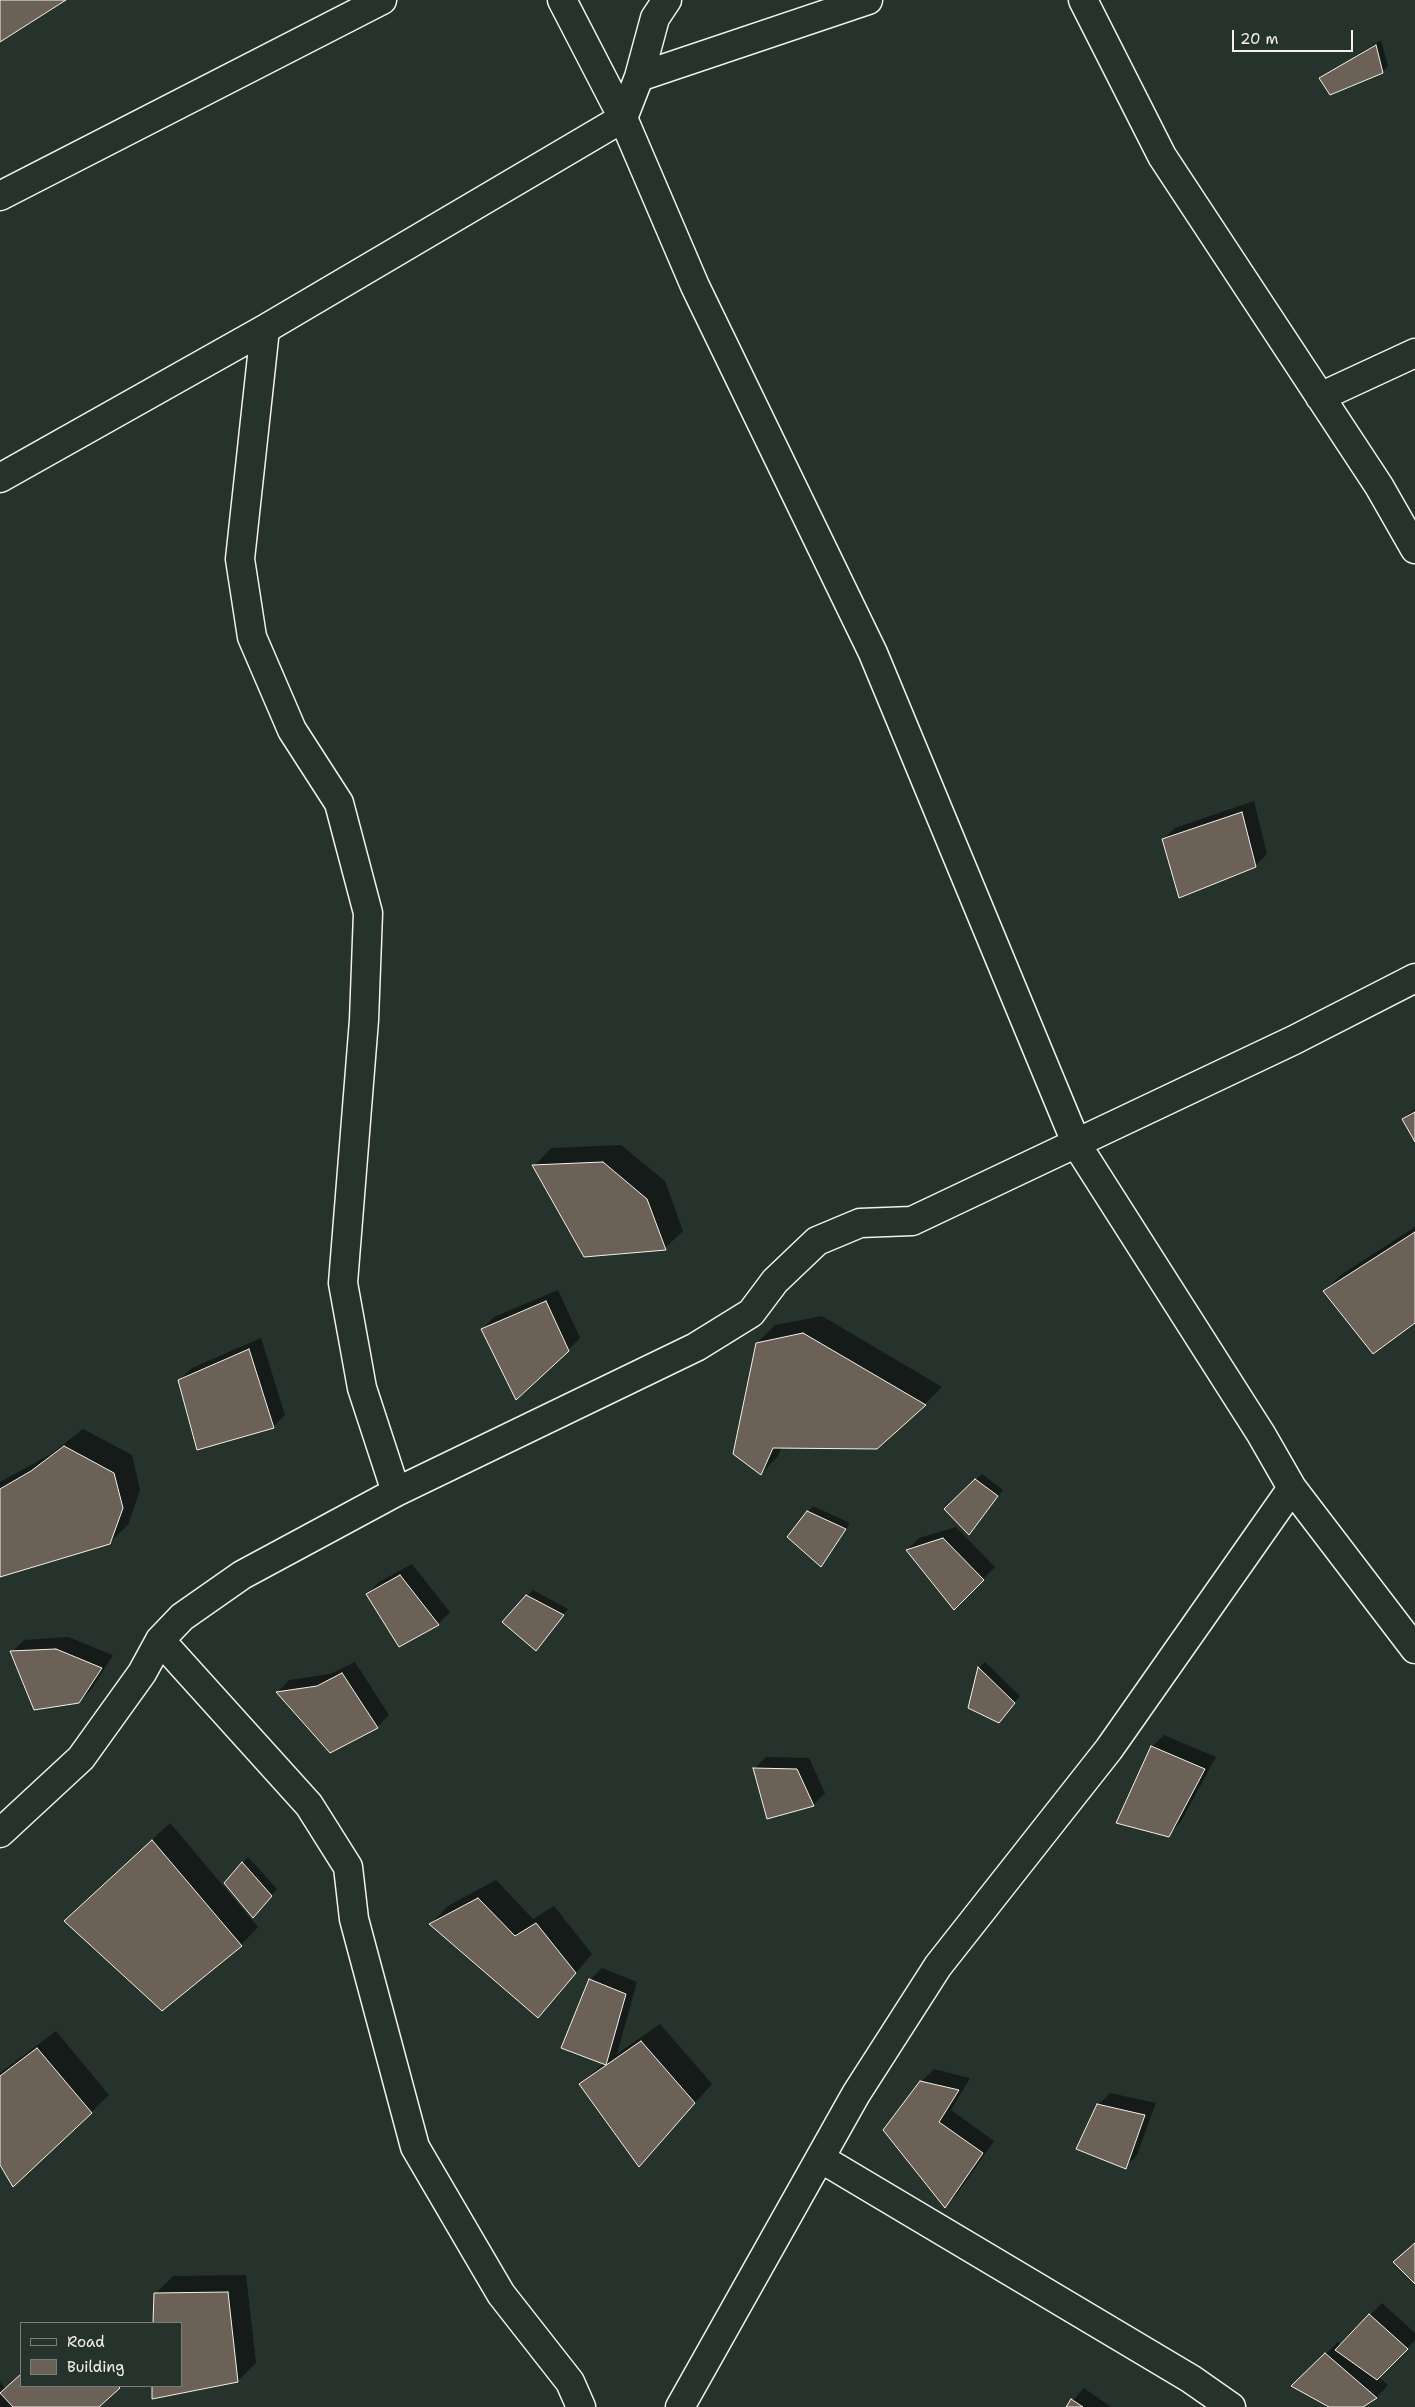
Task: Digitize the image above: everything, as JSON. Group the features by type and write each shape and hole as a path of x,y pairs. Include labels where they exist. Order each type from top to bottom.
{"street":[{"path":"0,196 382,0"},
{"path":"562,0 623,118 695,286 873,653 1077,1145 1261,1434 1292,1488 1415,1649"},
{"path":"0,478 265,330 623,118 638,77 655,18 667,0"},
{"path":"638,77 868,0"},
{"path":"1083,0 1162,156 1379,486 1415,550"},
{"path":"265,330 240,559 252,637 292,730 338,803 368,914 364,1020 343,1282 362,1388 396,1492"},
{"path":"1320,397 1415,353"},
{"path":"0,1833 81,1758 142,1673 160,1640 182,1617 242,1575 396,1492 696,1347 751,1313 774,1280 817,1241 860,1224 912,1222 1294,1040 1415,978"},
{"path":"680,2407 856,2094 938,1966 1109,1749 1292,1488"},
{"path":"160,1640 309,1804 348,1867 354,1919 415,2147 501,2294 570,2382 581,2407"},
{"path":"820,2158 1191,2379 1232,2407"}],"building":[{"path":"0,0 66,0 0,42"},
{"path":"1376,45 1383,73 1330,95 1319,78"},
{"path":"1242,812 1256,867 1179,898 1162,839"},
{"path":"1415,1112 1415,1142 1402,1119"},
{"path":"603,1162 647,1199 666,1250 584,1257 532,1165"},
{"path":"1415,1232 1415,1323 1373,1354 1323,1291"},
{"path":"546,1301 569,1351 516,1400 481,1329"},
{"path":"803,1333 926,1405 877,1449 773,1448 761,1475 733,1454 756,1343"},
{"path":"249,1349 274,1428 197,1450 178,1380"},
{"path":"64,1446 114,1473 123,1508 110,1544 0,1577 0,1489 31,1471"},
{"path":"975,1479 998,1496 969,1535 944,1509"},
{"path":"807,1511 846,1529 821,1567 787,1537"},
{"path":"943,1538 984,1580 954,1610 906,1550"},
{"path":"400,1575 439,1625 399,1647 366,1594"},
{"path":"526,1595 564,1615 536,1651 502,1622"},
{"path":"56,1649 102,1668 79,1703 34,1710 10,1651"},
{"path":"978,1667 1015,1703 999,1723 968,1708"},
{"path":"342,1673 378,1728 330,1753 276,1692 317,1686"},
{"path":"1151,1746 1205,1769 1169,1837 1116,1823"},
{"path":"753,1768 797,1769 814,1806 767,1819"},
{"path":"152,1840 242,1946 162,2011 64,1921"},
{"path":"242,1862 272,1896 253,1918 224,1883"},
{"path":"478,1898 515,1936 536,1923 576,1973 538,2018 429,1924"},
{"path":"589,1979 626,1994 606,2065 561,2048"},
{"path":"641,2041 695,2103 639,2167 579,2084"},
{"path":"37,2048 92,2113 13,2187 0,2165 0,2076"},
{"path":"920,2081 959,2090 939,2122 983,2153 945,2208 883,2130"},
{"path":"1097,2104 1145,2115 1126,2169 1076,2149"},
{"path":"1415,2243 1415,2284 1393,2262"},
{"path":"228,2292 238,2382 152,2399 152,2387 182,2387 182,2322 153,2322 154,2293"},
{"path":"1369,2314 1408,2349 1377,2380 1335,2350"},
{"path":"1325,2353 1377,2398 1363,2407 1329,2407 1291,2386"},
{"path":"20,2375 20,2387 120,2388 99,2407 13,2407 0,2393"},
{"path":"1071,2399 1083,2407 1066,2407"}]}
